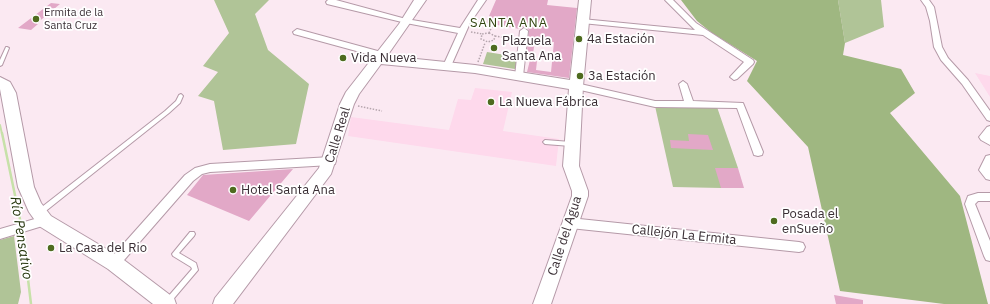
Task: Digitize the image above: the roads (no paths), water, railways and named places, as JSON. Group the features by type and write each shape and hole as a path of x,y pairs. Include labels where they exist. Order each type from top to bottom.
{"street":[{"path":"332,0 330,2 406,21 463,31"},
{"path":"355,8 362,0"},
{"name":"Calle Real","path":"222,304 326,170 347,104 353,92 380,57 420,0"},
{"path":"447,66 463,31 482,0"},
{"name":"Calle del Agua","path":"542,304 580,196 580,190 571,166 582,21 581,0"},
{"path":"669,0 685,18 705,33 750,62 734,78"},
{"path":"929,2 938,47 946,60 969,88 990,118"},
{"path":"582,21 705,33"},
{"path":"297,32 380,57 519,76 576,86 651,103 740,105 758,152"},
{"path":"519,76 523,36"},
{"path":"0,82 5,85 9,93 19,155 25,180 39,219 114,263 166,304"},
{"path":"683,84 690,105"},
{"path":"990,130 984,137 990,141"},
{"path":"990,159 984,170 990,176"},
{"path":"114,263 189,178 199,171 210,168 330,161"},
{"path":"990,197 978,197 972,199 970,204 990,256"},
{"path":"5,233 39,219"},
{"name":"Callejón La Ermita","path":"570,223 799,247"}],"lane":[{"path":"0,65 7,48"},
{"path":"39,219 168,112 178,102 181,96"},
{"path":"544,142 572,144"},
{"path":"166,304 195,270 194,265 175,254 192,234"}],"waterway":[{"name":"Río Pensativo","path":"0,125 2,134"},
{"name":"Río Pensativo","path":"2,133 21,224"},
{"name":"Río Pensativo","path":"22,229 31,304"}],"place":[{"name":"Ermita de la Santa Cruz","path":"36,19"},
{"name":"4a Estación","path":"579,39"},
{"name":"Plazuela Santa Ana","path":"494,48"},
{"name":"Vida Nueva","path":"343,58"},
{"name":"3a Estación","path":"580,76"},
{"name":"La Nueva Fábrica","path":"491,102"},
{"name":"Hotel Santa Ana","path":"233,190"},
{"name":"Posada el enSueño","path":"774,221"},
{"name":"La Casa del Rio","path":"51,248"}],"district":[{"name":"SANTA ANA","path":"509,23"}]}
